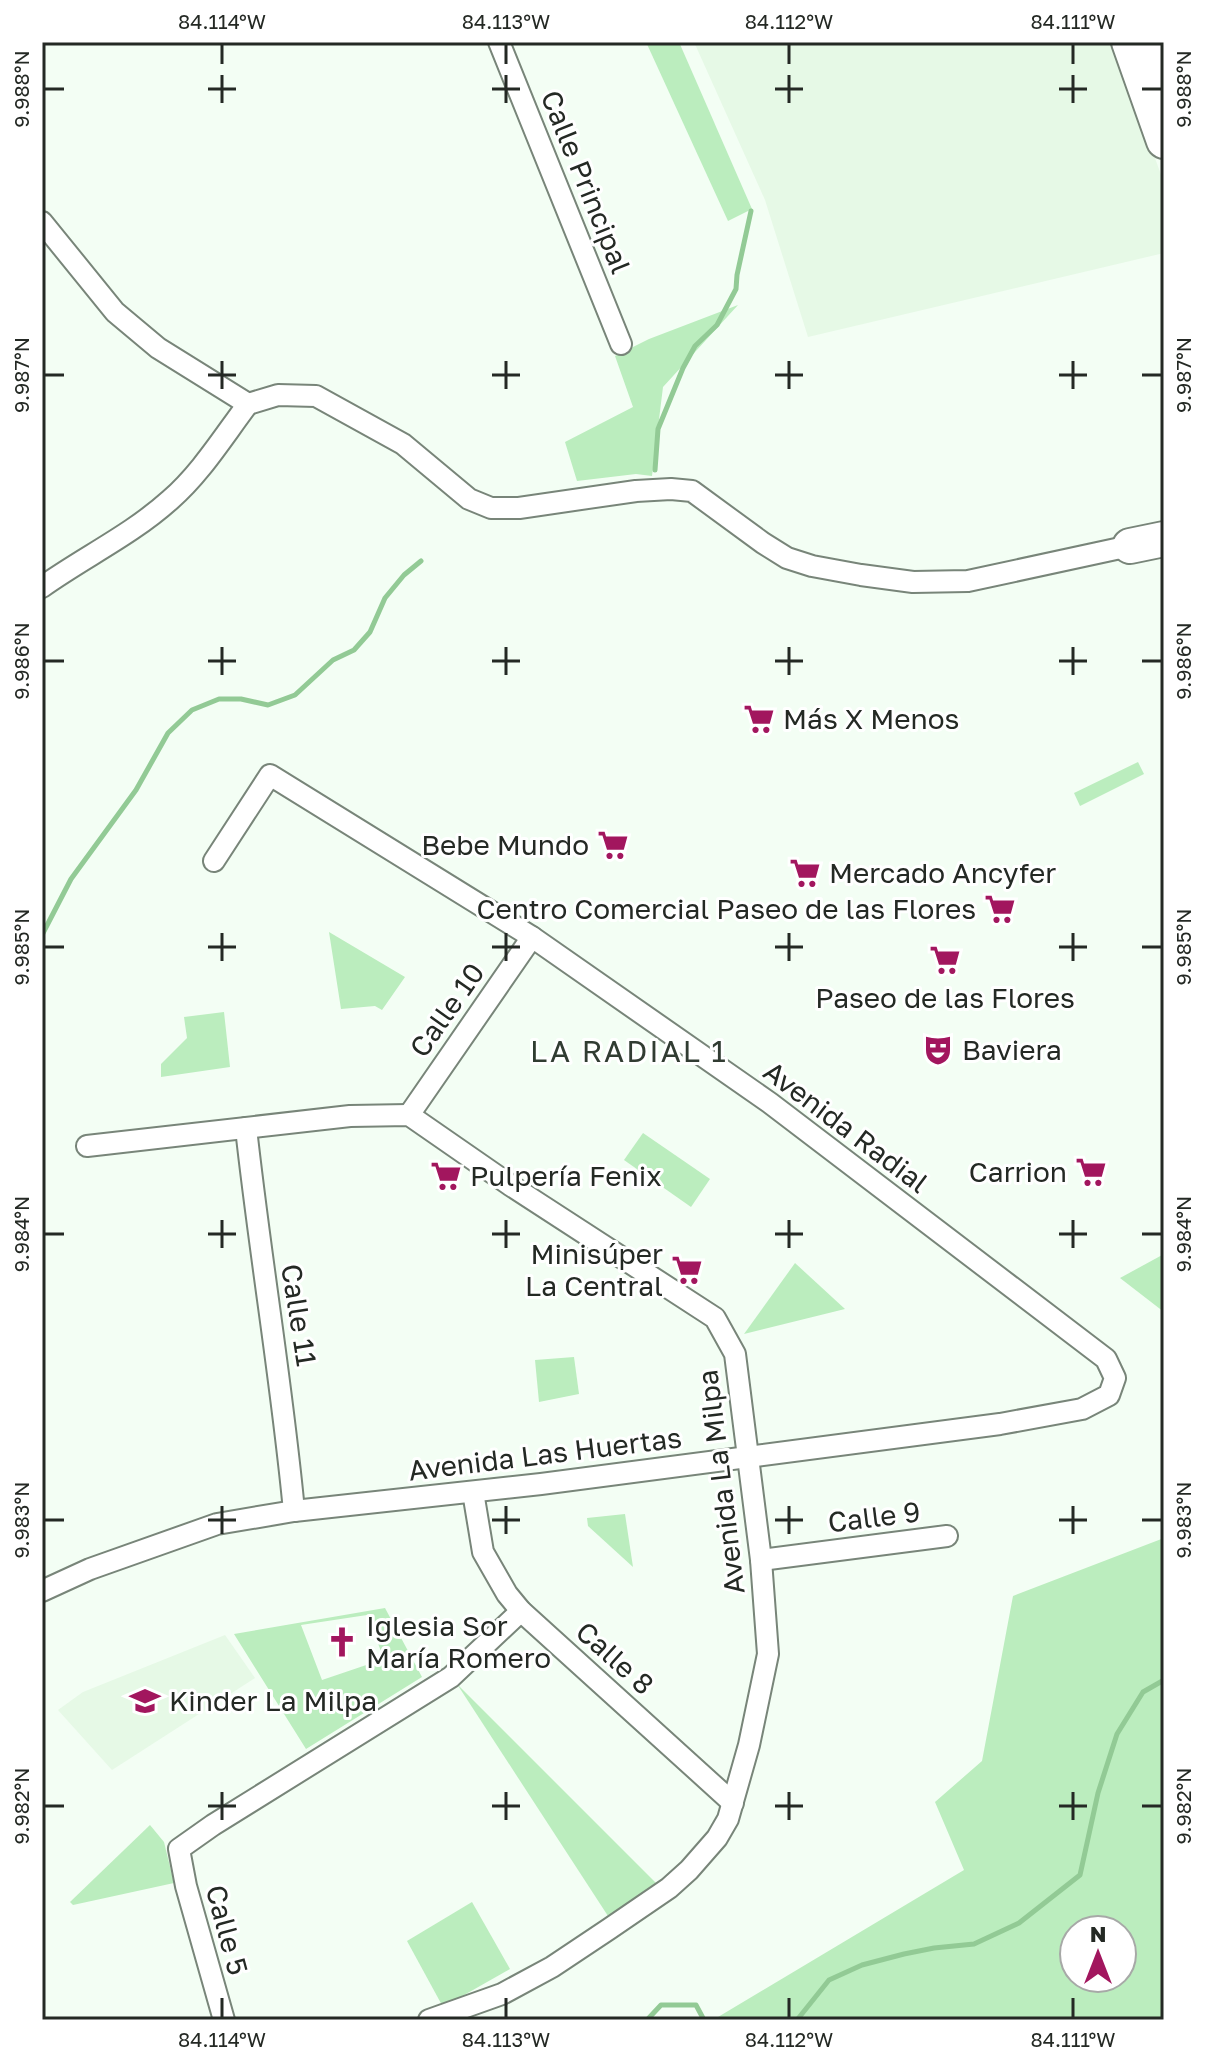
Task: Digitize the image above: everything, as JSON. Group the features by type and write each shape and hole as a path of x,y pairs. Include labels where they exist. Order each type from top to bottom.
{"main road":[{"path":"1120,42 1157,77"},
{"path":"1129,42 1157,77"},
{"path":"1143,42 1157,77"},
{"path":"1157,42 1157,77 1164,141"},
{"path":"1130,546 1164,538"}],"street":[{"name":"Calle Principal","path":"499,42 621,344"},
{"path":"42,222 115,312 158,348 248,404"},
{"path":"42,587 119,539 170,500 200,470 248,404 278,395 316,396 403,444 469,499 491,508 519,508 636,491 692,491 787,558 861,575 913,582 968,581 1130,546"},
{"name":"Avenida Radial","path":"214,861 270,775 532,937 770,1103 1106,1359 1115,1378 1109,1395"},
{"name":"Calle 10","path":"409,1115 532,937"},
{"path":"87,1146 350,1116 409,1115"},
{"name":"Avenida La Milpa","path":"409,1115 510,1185 715,1318 735,1354 761,1560 768,1654 733,1803 717,1838 669,1888 552,1967 502,1994 429,2020"},
{"name":"Calle 11","path":"246,1128 257,1226 285,1412 294,1511"},
{"name":"Avenida Las Huertas","path":"42,1591 90,1569 217,1524 294,1511 473,1492 1000,1424 1082,1409 1109,1395"},
{"name":"Calle 8","path":"473,1492 483,1552 507,1594 521,1611 733,1803"},
{"name":"Calle 9","path":"761,1560 947,1536"},
{"name":"Calle 5","path":"224,2020 178,1854 183,1845 451,1677 521,1611"}],"shaded area":[{"path":"694,42 1113,42 1164,183 1164,253 808,337 765,200"},
{"name":"Kinder La Milpa","path":"225,1635 255,1678 112,1770 58,1710 83,1692"}],"green space":[{"path":"646,42 679,42 752,209 728,221"},
{"path":"738,305 663,387 652,476 636,474 577,481 565,442 633,407 615,356 649,339"},
{"path":"1138,762 1144,774 1080,806 1074,793"},
{"path":"329,932 405,977 382,1010 375,1006 341,1009"},
{"path":"224,1012 230,1067 161,1077 161,1064 187,1038 184,1017"},
{"path":"643,1133 710,1179 691,1207 624,1160"},
{"path":"1164,1254 1164,1312 1120,1278"},
{"path":"795,1263 845,1309 744,1334"},
{"path":"574,1357 579,1394 539,1402 535,1360"},
{"path":"625,1514 633,1567 588,1526 587,1518"},
{"path":"1164,1538 1164,2020 713,2020 964,1870 935,1802 982,1761 1013,1596"},
{"path":"385,1608 422,1677 306,1749 234,1634","holes":["367,1615 384,1659 322,1680 301,1625"]},
{"path":"457,1684 656,1883 608,1916"},
{"path":"150,1825 164,1842 174,1883 73,1905 70,1902"},
{"path":"472,1902 510,1969 443,2007 407,1941"}],"waterway":[{"path":"655,470 658,429 683,368 695,346 717,325 736,289 751,211"},
{"path":"42,935 71,879 136,790 168,733 192,710 219,699 241,699 268,705 295,695 333,660 354,650 370,632 385,598 404,575 421,561"},
{"path":"797,2020 829,1980 862,1965 904,1954 974,1944 1019,1923 1080,1875 1098,1793 1117,1734 1143,1692 1164,1680"},
{"path":"647,2020 661,2005 696,2005 704,2020"}],"place":[{"name":"Más X Menos","path":"759,719"},
{"name":"Bebe Mundo","path":"613,845"},
{"name":"Mercado Ancyfer","path":"805,873"},
{"name":"Centro Comercial Paseo de las Flores","path":"1000,909"},
{"name":"Paseo de las Flores","path":"945,960"},
{"name":"Baviera","path":"938,1050"},
{"name":"Carrion","path":"1091,1172"},
{"name":"Pulpería Fenix","path":"446,1176"},
{"name":"Minisúper La Central","path":"687,1270"},
{"name":"Iglesia Sor María Romero","path":"342,1642"},
{"name":"Kinder La Milpa","path":"145,1701"}],"district":[{"name":"LA RADIAL 1","path":"629,1052"}]}
